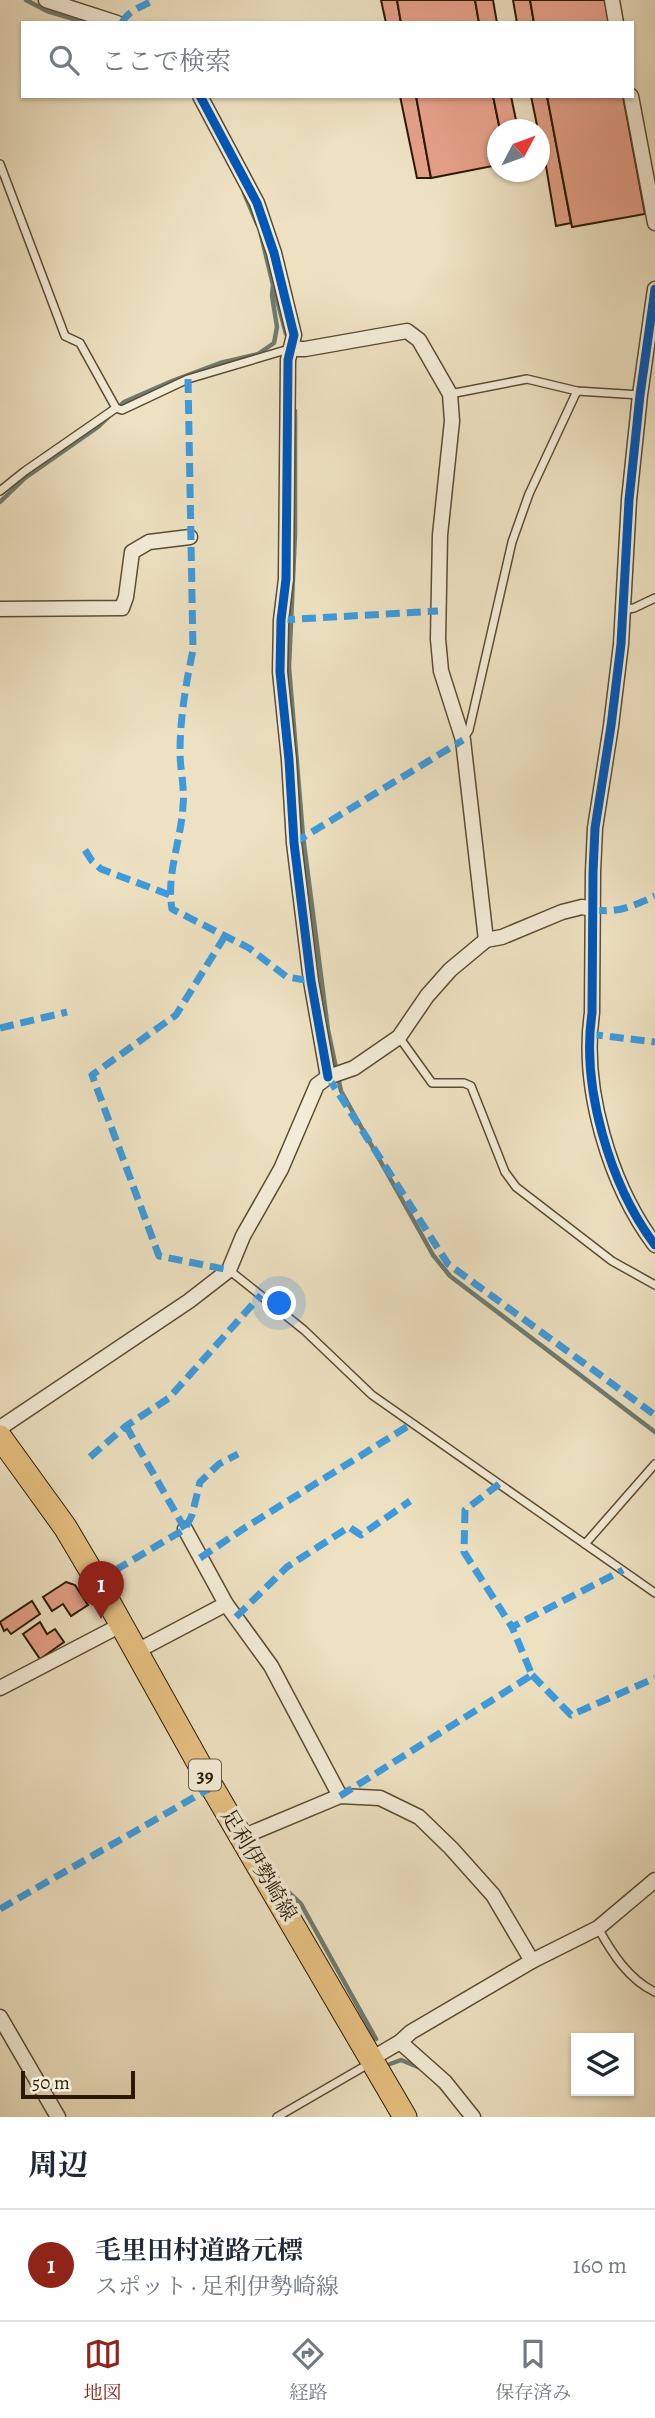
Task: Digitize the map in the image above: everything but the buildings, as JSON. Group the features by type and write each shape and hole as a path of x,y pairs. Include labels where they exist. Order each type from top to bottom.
{"main road":[{"name":"足利伊勢崎線","path":"0,1437 65,1527 405,2117"}],"street":[{"path":"46,0 111,21"},
{"path":"612,0 617,21"},
{"path":"201,98 257,203 274,253 295,335 288,360 286,579 281,620 280,672 296,857 311,981 328,1077"},
{"path":"631,98 655,223"},
{"path":"655,289 629,500 621,644 595,828 592,1013 589,1034 594,1109 628,1203 655,1245"},
{"path":"292,349 407,331 419,340 450,394 452,421 440,535 438,639 441,671 463,740 486,940"},
{"path":"0,609 122,608 132,552 149,542 190,537"},
{"path":"0,1428 189,1301 229,1270 243,1236 281,1168 317,1085 328,1077 354,1068 399,1037 427,996 450,970 486,940 502,937 562,912 582,907 593,909"},
{"path":"185,1530 226,1604 271,1665 340,1796"},
{"path":"137,1651 226,1604"},
{"path":"0,1688 121,1625"},
{"path":"242,1836 340,1796 380,1798 419,1817 493,1895 532,1961"},
{"path":"371,2059 400,2042 411,2032 532,1961 598,1928 655,1880"},
{"path":"0,2017 58,2117"},
{"path":"400,2042 445,2082 472,2117"}],"lane":[{"path":"0,164 65,336 80,342 118,409"},
{"path":"0,190 9,187"},
{"path":"0,491 25,471 118,409 188,379 292,349"},
{"path":"450,394 527,379 577,391 640,395"},
{"path":"463,740 472,719 512,542 529,494 577,391"},
{"path":"622,610 634,608 655,598"},
{"path":"399,1037 432,1083 471,1086 475,1091 505,1172 516,1187 612,1261 655,1285"},
{"path":"229,1270 304,1330 372,1395 655,1593"},
{"path":"585,1544 655,1464"},
{"path":"598,1928 612,1953 629,1973 642,1986 655,1992"},
{"path":"277,2117 365,2066 371,2059"}],"waterway":[{"path":"26,0 47,11 80,21"},
{"path":"244,193 257,224"},
{"path":"0,502 25,478 98,427 124,402 220,363 258,354 274,343 277,327 273,285 261,235"},
{"path":"274,289 286,334"},
{"path":"295,411 295,534 289,667 303,836 328,1030 341,1091 433,1255 450,1276 655,1432"},
{"path":"282,1886 301,1904 376,2039"},
{"path":"390,2064 401,2060 418,2067"}],"marked path":[{"path":"123,21 131,12 154,0"},
{"path":"188,379 193,650 181,726 183,799 172,870 172,909 249,948 287,977 311,981"},
{"path":"281,620 438,611"},
{"path":"294,843 463,740"},
{"path":"85,850 101,869 170,895"},
{"path":"593,909 617,910 655,896"},
{"path":"225,936 176,1015 92,1075 159,1256 229,1270"},
{"path":"0,1028 67,1012"},
{"path":"589,1034 655,1042"},
{"path":"328,1077 448,1264 655,1415"},
{"path":"90,1457 126,1426 169,1398 261,1295"},
{"path":"200,1558 413,1423"},
{"path":"126,1426 185,1529"},
{"path":"97,1581 185,1529 192,1515 200,1482 219,1464 238,1454"},
{"path":"499,1484 465,1510 464,1552 512,1627"},
{"path":"236,1617 287,1567 349,1527 361,1535 410,1501"},
{"path":"340,1796 532,1675 512,1627 623,1570"},
{"path":"532,1675 571,1715 655,1678"},
{"path":"0,1909 212,1787"}],"cycle path":[{"path":"201,98 257,203 274,253 294,335 288,360 286,579 281,620 280,672 294,843 311,981 328,1077"},
{"path":"655,289 629,500 621,644 595,828 590,1042 595,1104 602,1135 625,1194 655,1245"}],"place":[{"name":"毛里田村道路元標","path":"101,1619"}]}
